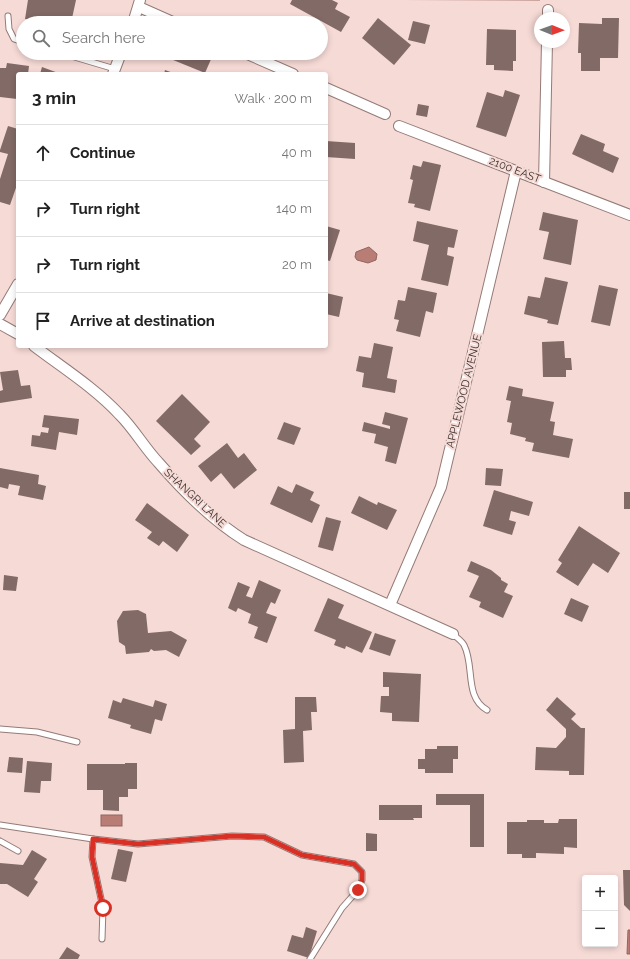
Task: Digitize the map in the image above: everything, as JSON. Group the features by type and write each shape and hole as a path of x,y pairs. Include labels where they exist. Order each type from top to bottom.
{"street":[{"path":"136,16 140,4 163,16"},
{"path":"544,182 548,48"},
{"path":"114,71 118,60"},
{"path":"261,60 289,72"},
{"path":"328,89 386,114"},
{"name":"2100 EAST","path":"399,126 630,215"},
{"name":"APPLEWOOD AVENUE","path":"390,604 441,487 516,171"},
{"path":"0,315 16,287"},
{"path":"0,324 16,333"},
{"name":"SHANGRI LANE","path":"37,348 92,389 120,415 158,462 204,509 232,532 244,540 390,604 453,634"}],"lane":[{"path":"8,16 9,28 14,39 16,40"},
{"path":"82,60 114,71"},
{"path":"453,634 464,644 474,698 480,706 487,710"},
{"path":"0,729 37,732 77,742"},
{"path":"0,825 138,844 232,836 264,837 302,855 354,864 362,872 362,880 358,890 342,908 310,959"},
{"path":"93,839 92,857 103,908 102,939"},
{"path":"0,841 18,851"}],"shaded area":[{"path":"404,0 540,0 540,1"},
{"path":"369,247 377,254 376,260 368,263 357,260 355,257 356,252"},
{"path":"101,815 122,815 122,826 101,826"},
{"path":"628,930 630,930 630,954 627,954"}],"building":[{"path":"28,0 76,0 73,16 25,16"},
{"path":"292,0 332,0 338,3 335,9 350,17 341,32 328,25 328,16 312,16 290,4"},
{"path":"378,18 411,45 394,65 362,38"},
{"path":"602,18 619,18 618,58 600,58 600,71 581,71 581,53 578,53 579,23 602,24"},
{"path":"413,21 430,25 425,44 408,40"},
{"path":"487,29 516,30 516,61 513,61 513,71 494,70 494,65 486,65"},
{"path":"173,60 211,60 205,72"},
{"path":"7,63 29,66 28,72 16,72 16,99 0,97 0,68 6,68"},
{"path":"42,67 56,72 41,72"},
{"path":"505,90 520,95 506,137 476,127 487,92 503,97"},
{"path":"418,104 429,106 427,117 416,115"},
{"path":"8,126 16,128 16,188 10,205 0,202 0,179 8,154 0,152"},
{"path":"581,134 605,144 603,151 619,158 613,173 572,154"},
{"path":"328,141 355,143 355,159 328,157"},
{"path":"423,161 441,165 430,211 414,207 415,204 408,203 413,180 410,179 413,165 421,167"},
{"path":"543,212 578,220 571,265 543,259 549,232 539,230"},
{"path":"417,221 458,230 454,248 448,247 447,255 454,257 448,286 421,280 429,245 413,241"},
{"path":"328,227 340,230 330,261 328,260"},
{"path":"545,277 568,282 558,325 547,323 548,320 524,314 528,296 540,298"},
{"path":"599,285 618,289 610,326 591,322"},
{"path":"408,287 437,293 433,313 426,311 420,337 396,331 399,320 394,319 398,300 405,301"},
{"path":"328,293 343,297 339,317 328,314"},
{"path":"564,341 565,358 571,358 572,370 566,370 566,377 543,377 542,342"},
{"path":"374,343 393,347 387,378 397,380 395,393 362,387 364,373 356,371 359,356 371,358"},
{"path":"18,370 21,386 30,385 32,398 0,403 0,391 3,390 0,372"},
{"path":"509,386 523,389 522,396 554,402 550,421 555,422 553,435 573,439 569,458 532,451 534,443 525,441 526,438 510,434 512,423 507,422 511,401 506,400"},
{"path":"182,394 210,422 194,439 201,446 191,455 156,421"},
{"path":"385,412 408,418 396,464 385,461 388,447 374,443 376,434 362,431 364,422 390,429 390,426 382,424"},
{"path":"44,415 79,419 77,435 59,432 56,450 31,446 32,435 40,436 41,432 48,433 49,428 42,427"},
{"path":"284,422 301,428 294,445 277,439"},
{"path":"227,443 238,458 244,453 257,470 234,489 221,473 211,482 198,466"},
{"path":"0,468 39,475 38,484 46,486 43,500 18,495 20,486 9,484 8,489 0,487"},
{"path":"486,468 503,469 501,486 485,485"},
{"path":"296,484 314,492 310,500 320,505 312,523 270,504 278,486 292,493"},
{"path":"494,490 533,502 529,516 511,511 509,520 516,522 512,535 483,526"},
{"path":"624,492 630,492 630,509 624,509"},
{"path":"359,496 377,505 378,502 397,510 387,530 351,513"},
{"path":"147,503 189,535 177,552 163,541 159,546 147,538 152,532 135,520"},
{"path":"326,517 341,521 333,551 318,547"},
{"path":"579,526 620,553 608,573 593,563 578,586 556,572 562,563 558,560"},
{"path":"471,561 491,570 501,578 501,580 508,584 504,592 513,596 503,618 479,607 481,602 469,597 479,576 467,571"},
{"path":"4,575 18,577 16,591 3,590"},
{"path":"259,580 281,590 275,604 271,602 266,613 277,617 267,643 254,638 258,627 248,623 251,614 238,608 236,612 228,608 238,582 250,587 246,596 252,598"},
{"path":"328,598 344,605 338,618 372,632 362,653 346,646 345,649 334,645 336,640 314,631"},
{"path":"571,598 589,606 582,622 564,614"},
{"path":"138,610 146,614 148,633 171,631 187,640 179,657 166,650 154,651 151,649 149,652 126,654 125,646 119,642 117,621 123,611"},
{"path":"375,633 396,640 390,656 369,649"},
{"path":"383,672 421,674 419,722 392,721 392,713 380,712 381,696 389,696 389,687 383,687"},
{"path":"295,697 316,697 317,712 311,712 312,730 303,731 304,762 284,763 283,730 295,729"},
{"path":"557,697 576,714 571,719 581,728 585,728 584,775 569,775 569,771 535,770 536,747 556,748 566,737 566,729 546,710"},
{"path":"123,698 153,707 155,700 167,704 162,721 155,719 151,734 130,728 131,725 108,718 113,700 121,703"},
{"path":"437,746 458,746 458,759 453,759 453,773 425,773 425,769 418,769 418,759 425,759 425,749 437,749"},
{"path":"9,757 23,758 22,773 7,772"},
{"path":"27,761 52,763 51,781 41,781 40,793 24,792"},
{"path":"137,763 137,789 128,789 128,797 119,797 119,811 103,810 103,790 87,790 87,764"},
{"path":"436,794 484,794 484,847 470,847 470,805 436,805"},
{"path":"379,805 422,805 422,818 413,818 414,820 379,820"},
{"path":"559,819 577,819 577,848 564,847 564,854 536,853 536,858 522,858 522,854 507,854 507,822 544,820 544,823 558,823"},
{"path":"366,833 377,834 377,851 366,851"},
{"path":"118,849 133,852 126,882 111,879"},
{"path":"32,850 47,859 34,879 38,882 28,897 7,884 0,884 0,863 23,865"},
{"path":"623,870 630,870 630,911 624,905"},
{"path":"306,927 317,931 309,958 287,951 292,935 303,938"},
{"path":"67,947 80,955 78,959 59,959"}],"route":[{"path":"103,908 92,857 93,839 112,843 152,844 189,839 232,836 264,837 285,845 302,855 340,860 354,864 359,867 362,872 362,880 358,890"}]}
